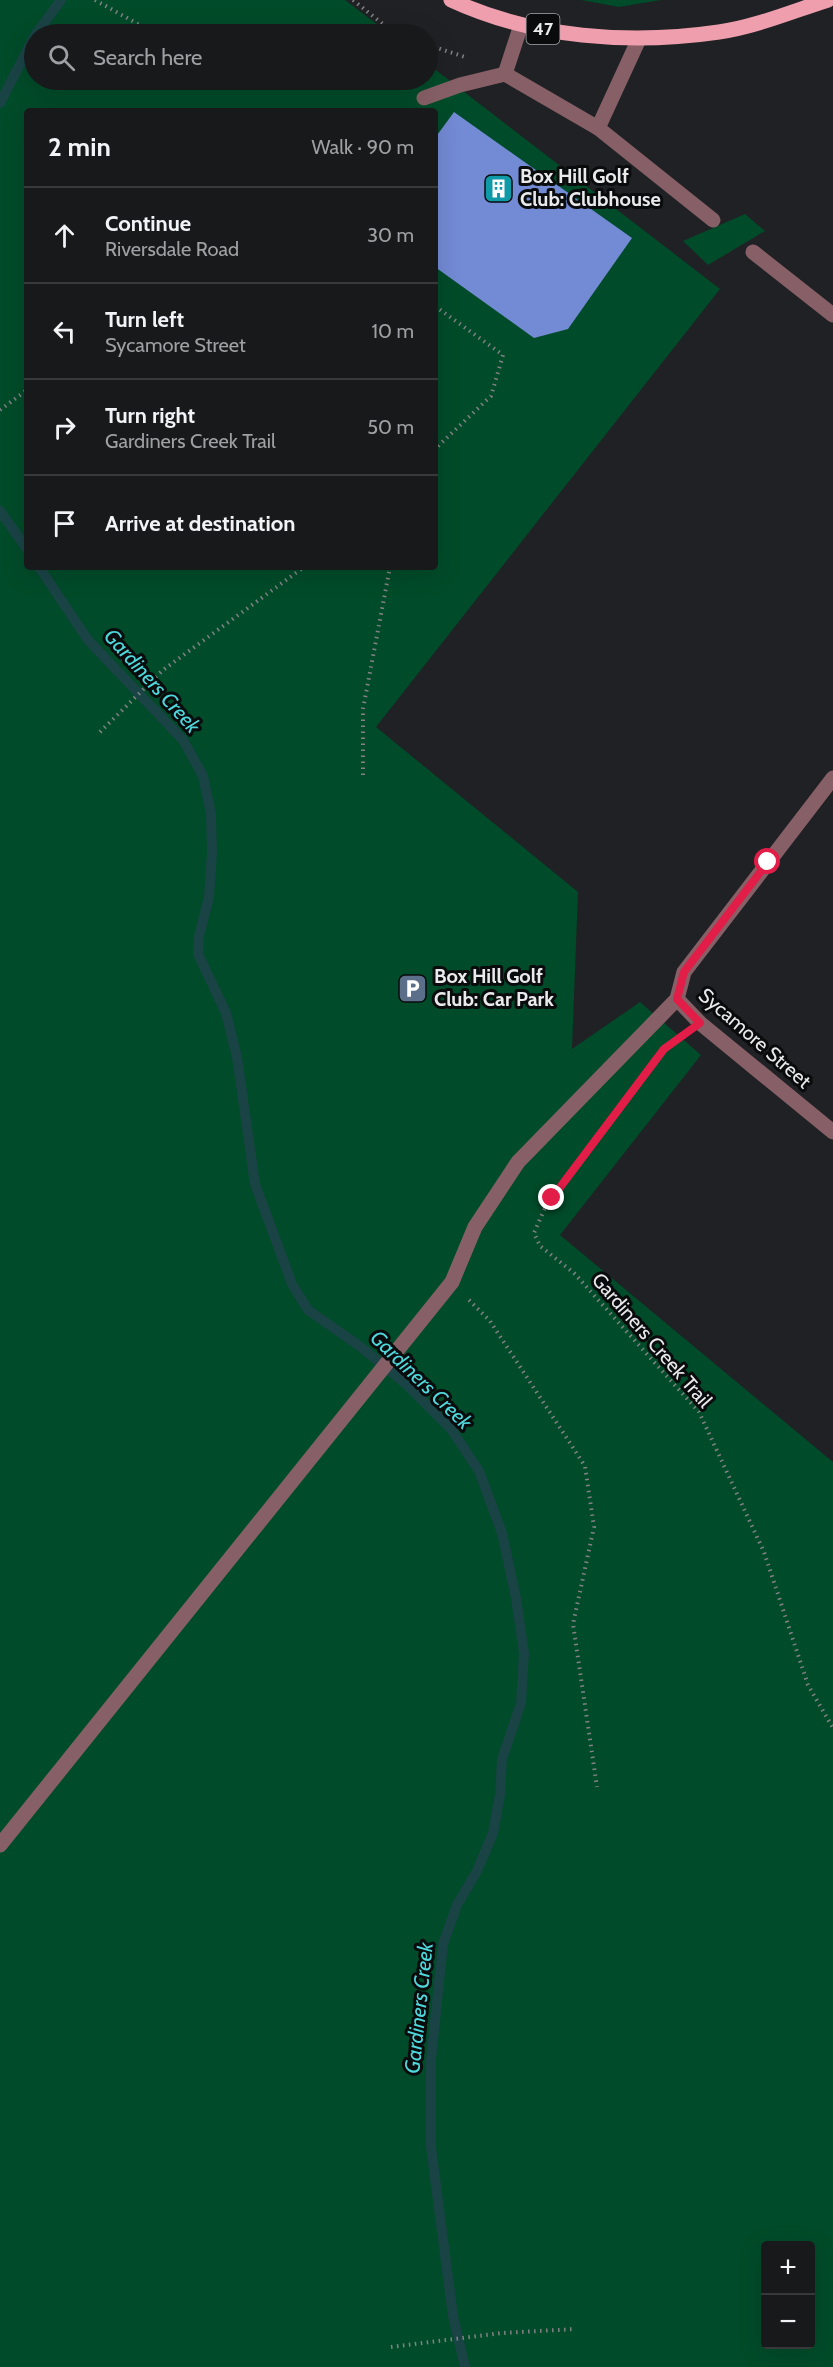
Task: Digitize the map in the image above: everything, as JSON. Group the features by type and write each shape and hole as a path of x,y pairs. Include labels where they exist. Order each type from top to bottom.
{"main road":[{"name":"47","path":"451,0 472,10 521,25 572,34 639,39 721,32 799,4 828,0"}],"street":[{"path":"505,74 521,25"},
{"path":"598,128 639,39"},
{"path":"424,98 460,85 505,74 598,128 713,220"},
{"path":"753,252 833,315"},
{"path":"0,1845 452,1282 475,1227 518,1162 677,999 684,972 833,778"},
{"name":"Sycamore Street","path":"677,999 700,1023 833,1132"}],"path":[{"path":"95,0 138,24"},
{"path":"353,0 383,24"},
{"path":"438,308 503,355 491,396 438,445"},
{"path":"0,410 24,392"},
{"path":"100,732 163,670 300,570"},
{"path":"363,775 363,710 389,570"},
{"name":"Gardiners Creek Trail","path":"657,1058 545,1208 534,1233 540,1246 574,1273 699,1412 764,1552 808,1685 833,1728"},
{"path":"452,1282 489,1321 585,1466 594,1527 573,1624 597,1787"},
{"path":"391,2347 502,2333 576,2329"}],"green space":[{"path":"0,0 345,0 377,24 24,24 24,90 438,90 438,72 720,289 376,727 578,892 572,1049 640,1002 701,1055 560,1235 833,1462 833,2367 0,2367"},
{"path":"581,0 661,0 619,7"},
{"path":"745,214 765,231 708,265 683,241"}],"building":[{"name":"Box Hill Golf Club: Clubhouse","path":"454,112 632,238 568,329 534,338 438,269 438,134"}],"waterway":[{"name":"Gardiners Creek","path":"43,24 61,0"},
{"name":"Gardiners Creek","path":"0,103 24,56"},
{"name":"Gardiners Creek","path":"0,511 24,545"},
{"name":"Gardiners Creek","path":"41,570 88,640 183,740 203,776 211,814 212,853 209,897 199,936 198,954 226,1013 237,1057 255,1184 292,1284 308,1310 361,1347 407,1385 451,1429 479,1471 502,1533 516,1598 524,1653 521,1703 502,1759 500,1795 493,1833 477,1871 457,1905 443,1944 431,2060 431,2147 453,2316 465,2367"}],"place":[{"name":"Box Hill Golf Club: Clubhouse","path":"499,188"},
{"name":"Box Hill Golf Club: Car Park","path":"413,988"}],"route":[{"path":"552,1198 664,1049 700,1023 677,999 684,972 768,862"}]}
